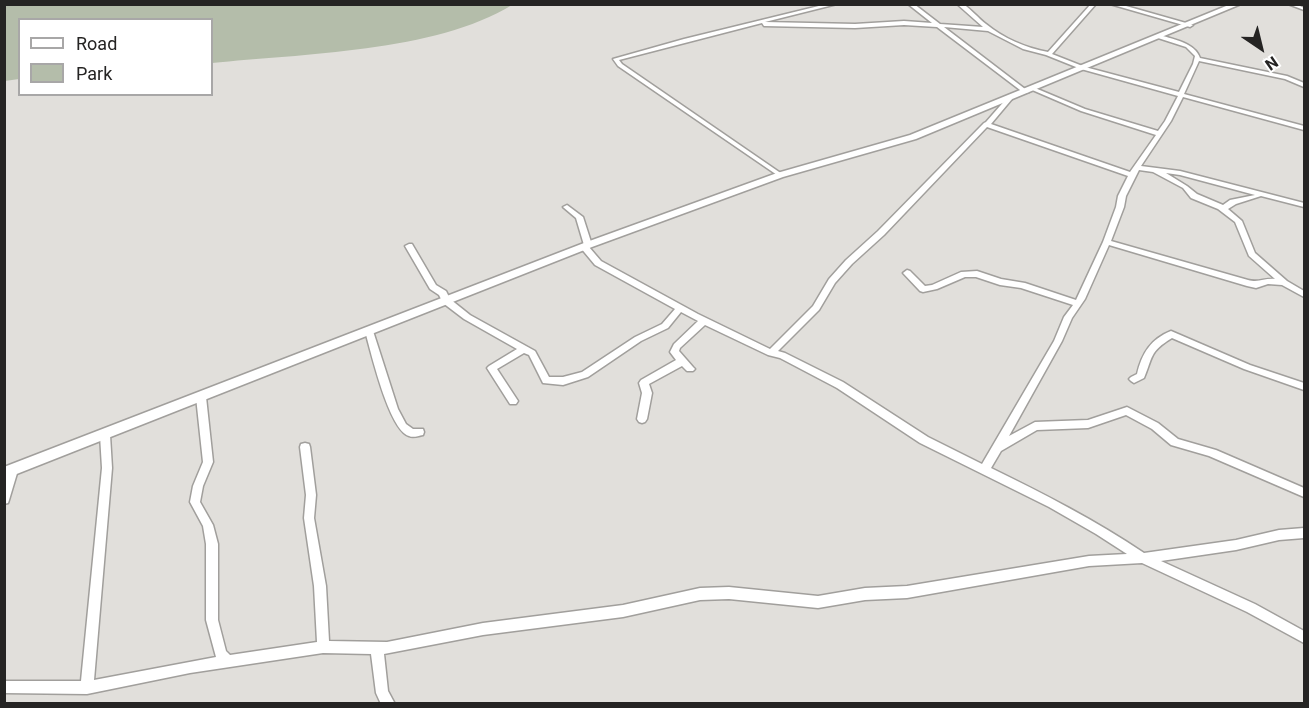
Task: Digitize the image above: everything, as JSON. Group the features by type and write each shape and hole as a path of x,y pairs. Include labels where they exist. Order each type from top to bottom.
{"street":[{"path":"780,175 617,62 616,59 835,4"},
{"path":"910,4 1029,90 1160,134"},
{"path":"959,4 989,29 1031,50 1048,54 1084,69 1305,128"},
{"path":"1048,54 1094,4"},
{"path":"1112,4 1190,25"},
{"path":"1122,4 1132,4"},
{"path":"1290,4 1305,9"},
{"path":"4,500 9,471 586,246 780,175 913,137 1237,5"},
{"path":"756,23 855,26 897,23 936,24 989,29"},
{"path":"985,469 1077,303 1107,242 1122,196 1135,171 1160,134 1197,59 1198,56 1192,49 1160,37"},
{"path":"1197,59 1287,78 1305,85"},
{"path":"771,353 811,314 832,281 849,262 881,233 1009,99"},
{"path":"986,124 989,127 1135,171 1155,170 1193,176 1305,205"},
{"path":"1155,170 1185,187 1194,196 1223,209 1241,224 1249,250 1284,283 1305,294"},
{"path":"1223,209 1248,197 1263,195"},
{"path":"567,207 579,217 586,246 598,263 705,321 771,353 782,355 840,385 924,440 985,469 1100,530 1143,558 1251,608 1305,637"},
{"path":"1107,242 1256,285 1268,281 1284,283"},
{"path":"409,246 433,287 443,294 446,301 482,326 525,348 534,356 546,381 577,378 594,370 638,339 665,326 680,308"},
{"path":"907,273 923,289 934,287 964,274 977,274 1000,282 1022,285 1077,303"},
{"path":"690,369 674,352 677,345 705,321"},
{"path":"369,331 393,409 403,427 411,433 419,432"},
{"path":"1134,379 1142,376 1146,355 1152,346 1171,334 1247,366 1305,387"},
{"path":"513,401 492,368 525,348"},
{"path":"642,419 648,393 644,383 681,362"},
{"path":"201,397 208,462 198,486 195,502 208,525 212,544 212,620 221,655 229,662"},
{"path":"996,449 1035,426 1088,423 1127,411 1155,426 1175,442 1212,453 1305,493"},
{"path":"87,688 107,468 105,435"},
{"path":"305,447 310,495 309,518 320,586 323,647"},
{"path":"4,687 87,688 190,668 323,647 405,646 483,629 623,611 700,594 729,593 818,602 856,595 916,590 1089,561 1143,558 1236,545 1279,535 1305,533"},
{"path":"377,648 382,693 389,704"}],"green space":[{"path":"5,4 512,4 481,21 407,42 326,53 213,63 213,18 18,18 18,79 5,81"}]}
